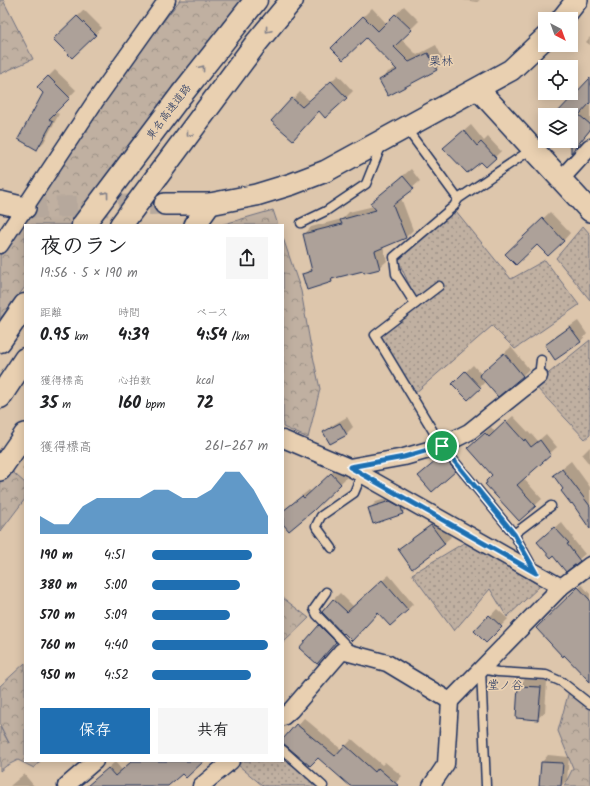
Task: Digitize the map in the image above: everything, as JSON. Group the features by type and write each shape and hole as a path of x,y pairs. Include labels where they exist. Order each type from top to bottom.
{"highway":[{"name":"東名高速道路","path":"84,224 181,95 256,0"},
{"path":"122,224 257,42 292,0"},
{"path":"0,341 24,306"},
{"path":"0,397 24,361"}],"street":[{"path":"0,245 96,100 168,0"},
{"path":"568,12 577,0"},
{"path":"165,204 210,204 256,195 292,184 326,171 511,70 538,45"},
{"path":"478,89 590,211"},
{"path":"560,179 590,147"},
{"path":"0,202 25,208"},
{"path":"196,224 210,204"},
{"path":"356,471 442,446 469,432 539,376"},
{"path":"0,470 24,435"},
{"path":"284,439 356,471 561,587"},
{"path":"431,786 446,764 450,701 561,587 590,565"},
{"path":"284,716 342,651 387,663 450,701"},
{"path":"66,786 94,762"},
{"path":"201,786 230,762"}],"lane":[{"path":"406,128 458,199"},
{"path":"301,223 326,211 366,184 384,140"},
{"path":"415,304 396,274 394,257 454,206 458,199 533,149"},
{"path":"439,286 375,335 442,446 514,534 536,573"},
{"path":"539,376 541,360"},
{"path":"332,548 316,526 321,516 354,493 356,471"},
{"path":"514,534 550,506"},
{"path":"326,592 314,609 316,615 356,655"},
{"path":"486,786 481,669 498,672 546,675 562,682 590,704"},
{"path":"284,751 323,786"}],"green space":[{"path":"0,0 3,0 33,59 0,74"},
{"path":"180,0 249,0 75,224 24,224 24,288 0,319 0,251 92,113"},
{"path":"273,210 278,224 224,224"},
{"path":"456,211 511,279 545,260 579,305 515,349 492,326 414,394 376,337 418,304 397,258"},
{"path":"583,226 590,234 590,300 556,258"},
{"path":"284,241 301,291 320,389 308,438 284,427"},
{"path":"590,340 590,435 585,439 534,385"},
{"path":"7,467 24,482 24,500 0,532 0,478"},
{"path":"467,541 540,586 507,617 490,589 454,631 412,574"},
{"path":"284,599 309,618 284,642"},
{"path":"24,664 24,762 39,762 34,768 18,760 0,771 0,727 9,743 0,725 0,686"},
{"path":"569,691 590,708 590,786 564,786 573,768 558,731"},
{"path":"284,760 323,786 263,786 238,765 242,762 284,762"}],"building":[{"path":"395,14 412,30 394,47 409,62 428,53 437,70 388,96 379,80 397,70 366,38 343,60 331,48 363,16 378,31"},
{"path":"77,16 96,35 72,58 53,39"},
{"path":"48,76 70,98 49,119 53,121 37,150 18,139 43,93 37,87"},
{"path":"590,78 590,103 579,115 590,124 590,130 578,145 578,108 562,108 569,100 578,100 578,91"},
{"path":"331,81 347,98 325,118 319,111 293,140 271,121 292,98 302,107"},
{"path":"464,130 477,146 481,142 496,158 486,167 481,162 467,173 443,148"},
{"path":"571,148 575,148 571,153"},
{"path":"403,176 414,189 393,205 406,238 375,251 380,269 364,273 363,271 331,279 332,282 307,290 302,274 312,271 303,234 342,224 340,220 376,210 370,203"},
{"path":"543,218 564,241 548,256 537,245 516,265 505,254"},
{"path":"570,327 581,342 555,360 545,345"},
{"path":"504,353 523,376 498,397 479,375"},
{"path":"465,371 481,388 468,400 452,384"},
{"path":"506,421 524,441 525,439 531,447 540,440 551,455 517,485 536,506 519,521 485,484 492,475 468,448 485,433 489,437"},
{"path":"340,423 347,435 330,444 323,432"},
{"path":"442,456 456,471 432,492 418,476"},
{"path":"562,469 590,506 590,529 572,503 571,504 561,491 563,489 553,475"},
{"path":"331,473 341,484 313,511 289,531 284,525 284,510 302,496 304,498"},
{"path":"390,501 401,507 403,514 373,524 368,508"},
{"path":"431,525 445,544 412,569 398,549"},
{"path":"554,527 569,543 567,544 580,561 566,572 553,556 551,558 537,542"},
{"path":"382,580 408,610 390,626 378,613 352,641 344,633 343,634 322,612 333,599 347,612"},
{"path":"578,587 590,600 590,682 564,655 563,657 536,628"},
{"path":"489,615 502,627 486,643 474,631"},
{"path":"319,625 336,642 317,664 299,648"},
{"path":"518,686 541,687 538,720 516,718"},
{"path":"296,724 335,756 345,745 375,772 378,768 399,786 350,786 318,758 310,766 284,744 284,738"},
{"path":"131,762 203,762 186,778 182,774 168,786 87,786 108,768 115,776"},
{"path":"541,762 563,763 561,786 539,786"}],"tunnel":[{"path":"25,208 165,204"}],"district":[{"name":"栗林","path":"441,61"},
{"name":"堂ノ谷","path":"505,685"}],"route":[{"path":"442,446 514,534 536,573 350,467 404,457 442,446"}]}
